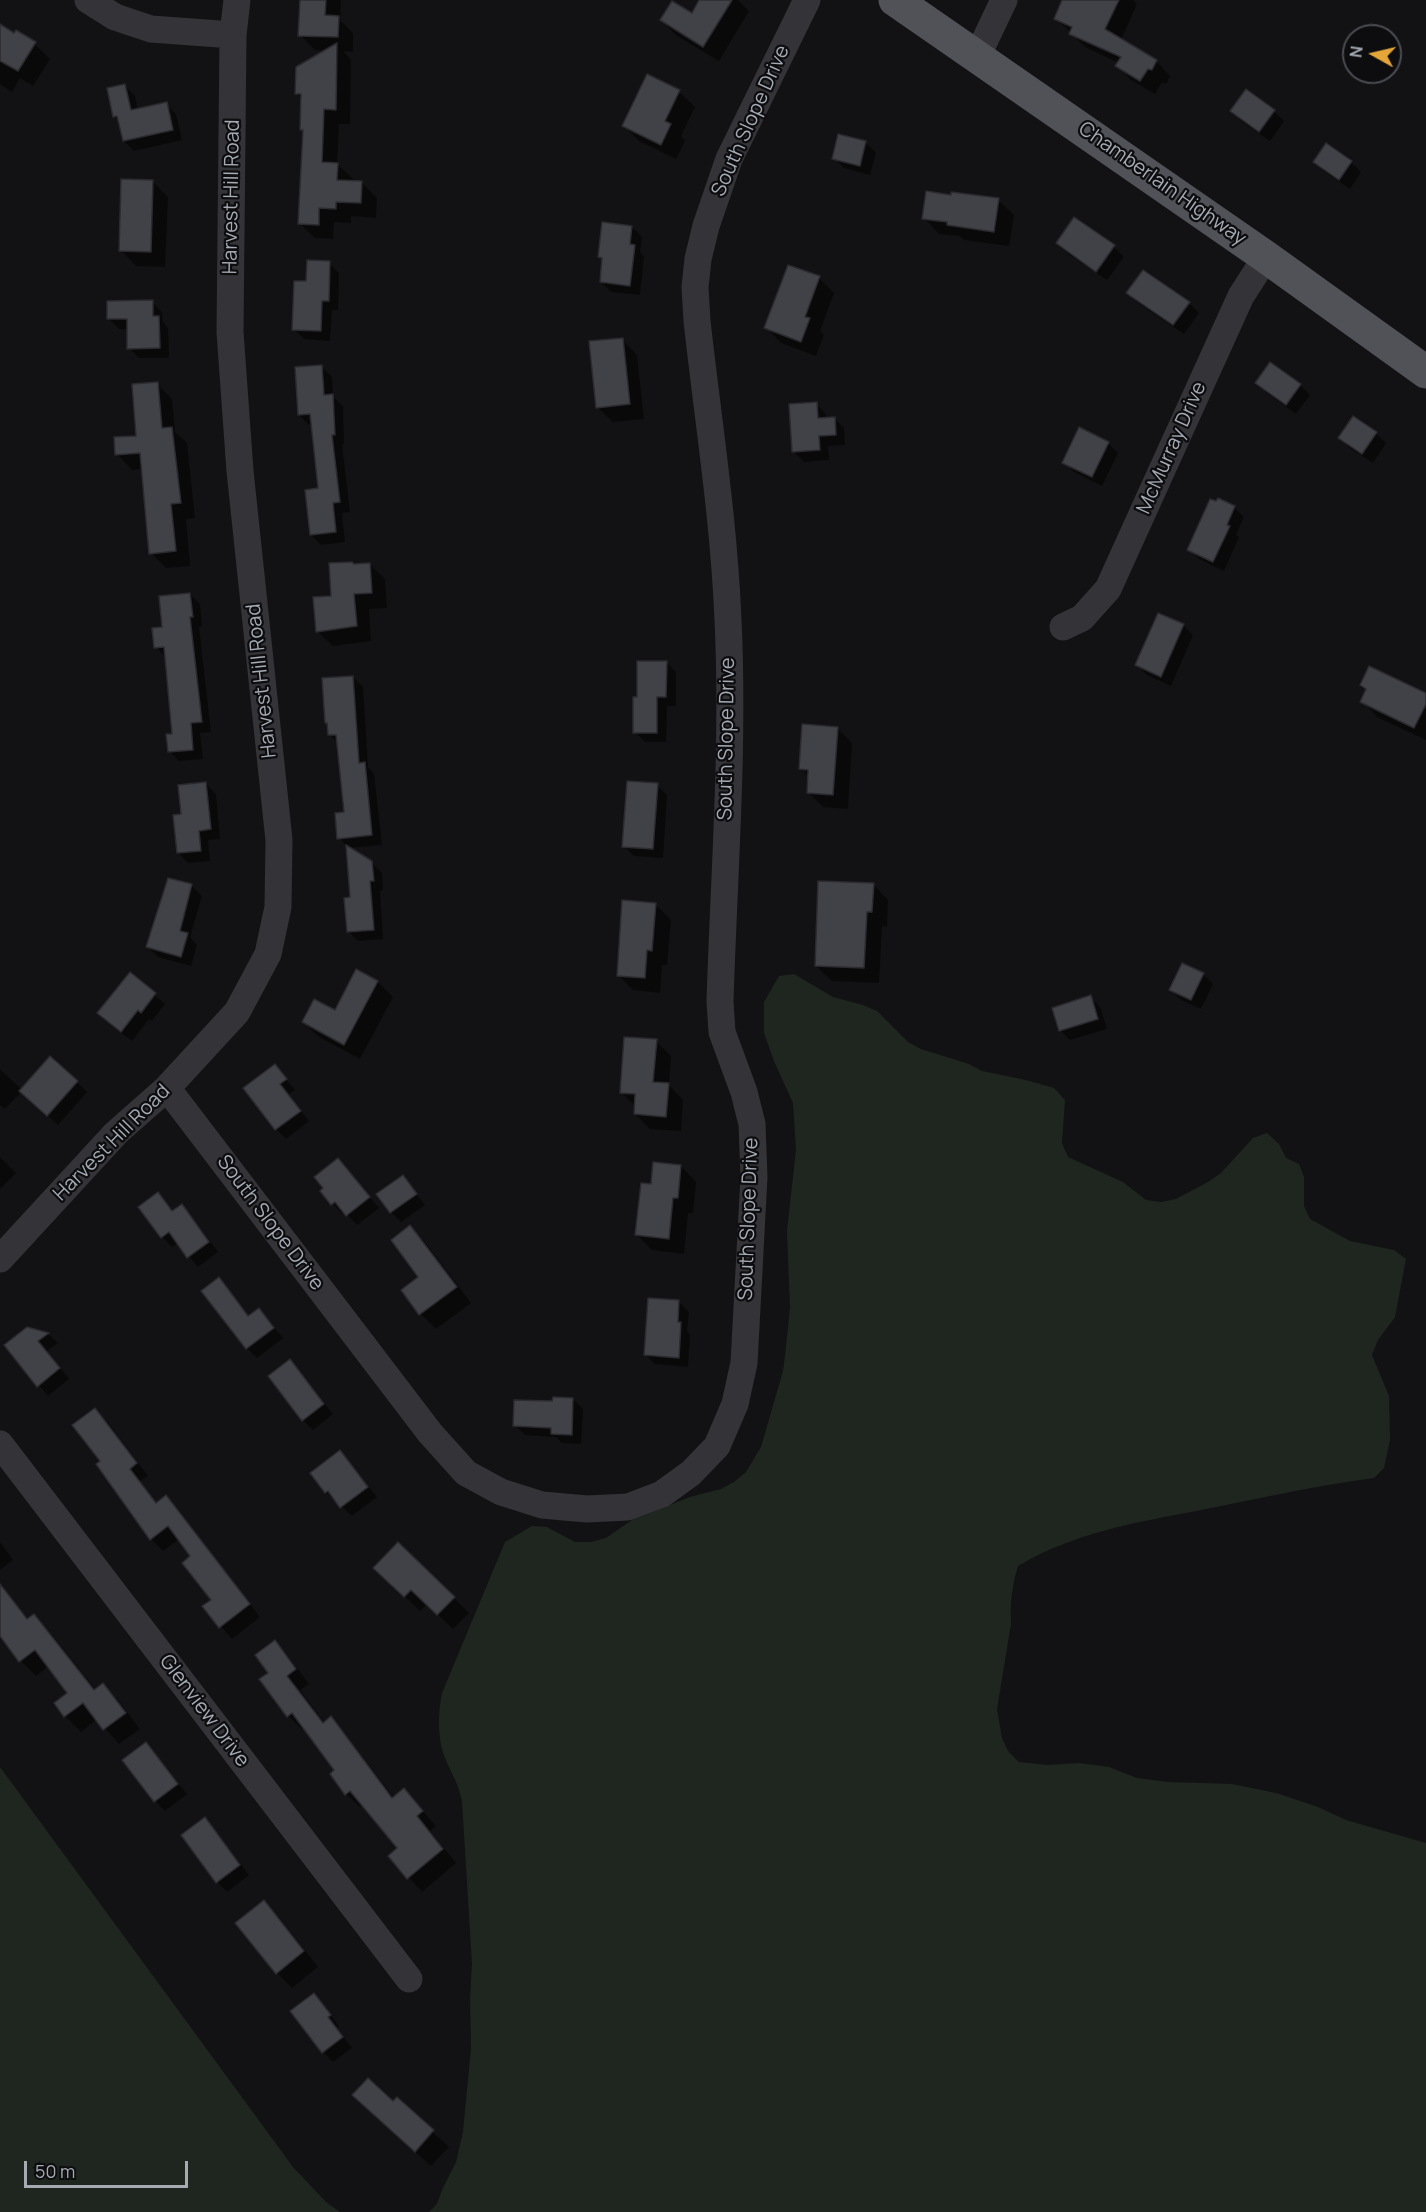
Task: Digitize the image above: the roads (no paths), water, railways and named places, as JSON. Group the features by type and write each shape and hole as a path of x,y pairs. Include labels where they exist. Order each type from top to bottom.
{"main road":[{"name":"Chamberlain Highway","path":"895,0 1266,256 1426,372"}],"street":[{"path":"88,0 115,17 152,29 233,35"},
{"name":"Harvest Hill Road","path":"0,1259 116,1133 167,1088 237,1012 268,954 278,907 279,840 240,471 230,332 233,35 237,0"},
{"name":"South Slope Drive","path":"167,1088 430,1433 466,1473 501,1492 542,1505 587,1509 628,1507 662,1494 691,1473 717,1446 735,1404 744,1363 754,1177 752,1124 744,1092 722,1032 720,1001 730,708 728,619 695,287 698,259 706,226 729,159 807,0"},
{"path":"977,57 1004,0"},
{"name":"McMurray Drive","path":"1063,627 1082,618 1108,589 1240,296 1266,256"},
{"name":"Glenview Drive","path":"0,1444 409,1979"}]}
